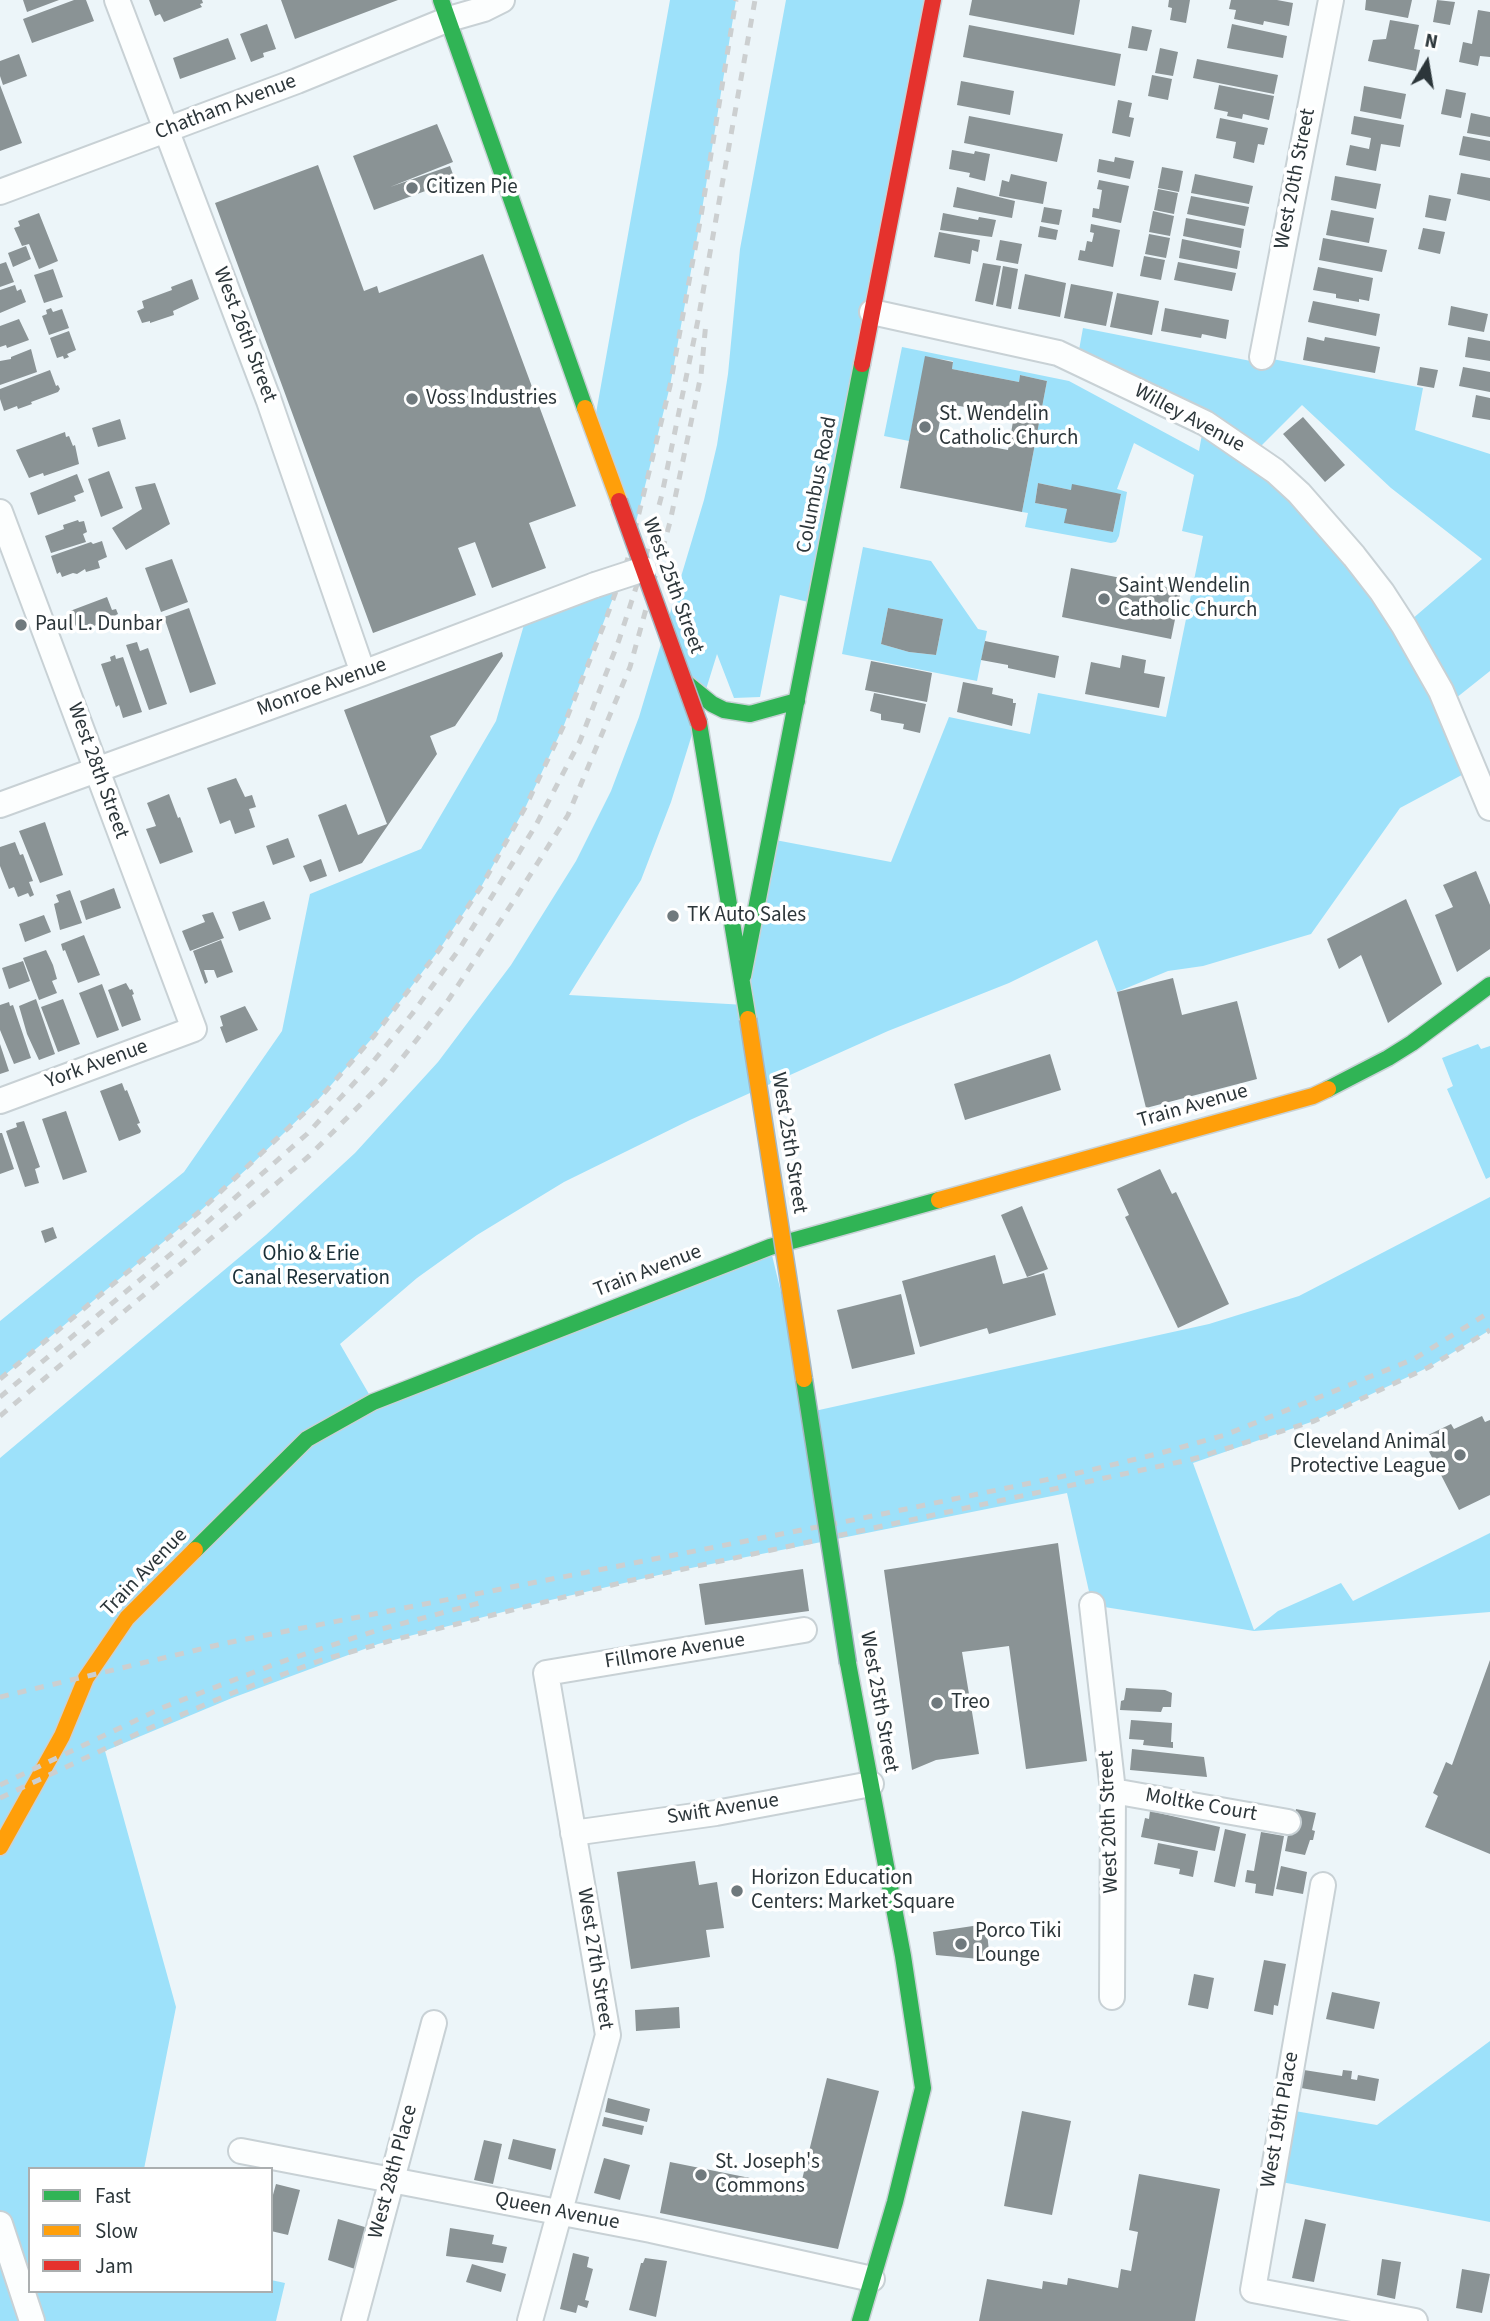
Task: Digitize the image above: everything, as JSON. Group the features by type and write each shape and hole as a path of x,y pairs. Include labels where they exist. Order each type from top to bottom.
{"street":[{"name":"West 26th Street","path":"117,0 269,401 363,673"},
{"name":"Chatham Avenue","path":"0,192 297,81 445,10 484,9 502,0"},
{"name":"Columbus Road","path":"743,979 933,0"},
{"name":"West 20th Street","path":"1262,357 1331,0"},
{"name":"West 25th Street","path":"445,10 544,298 699,723 743,979 848,1663 903,1956 923,2088 896,2197 860,2321"},
{"name":"Willey Avenue","path":"873,312 1058,352 1205,423 1275,471 1299,493 1354,556 1404,626 1441,691 1490,808"},
{"name":"West 28th Street","path":"0,512 194,1029"},
{"name":"Monroe Avenue","path":"0,805 644,569"},
{"path":"685,682 712,704 724,710 750,714 797,701"},
{"name":"Train Avenue","path":"0,1847 62,1736 86,1678 127,1618 307,1439 373,1402 770,1247 1313,1096 1404,1048 1490,985"},
{"name":"York Avenue","path":"0,1101 194,1029"},
{"name":"West 20th Street","path":"1092,1605 1113,1791 1112,1997"},
{"name":"Fillmore Avenue","path":"545,1673 804,1630"},
{"name":"West 27th Street","path":"530,2321 608,2035 545,1673"},
{"name":"Swift Avenue","path":"573,1833 716,1813 872,1784"},
{"name":"Moltke Court","path":"1113,1791 1288,1822"},
{"name":"West 19th Place","path":"1316,2312 1253,2290 1323,1885"},
{"name":"West 28th Place","path":"354,2321 434,2023"},
{"name":"Queen Avenue","path":"241,2151 651,2230 872,2278"},
{"path":"0,2224 32,2321"},
{"path":"1316,2312 1415,2321"}],"green space":[{"path":"670,0 736,0 670,386 632,538 593,430"},
{"name":"Ohio & Erie Canal Reservation","path":"786,0 933,0 816,604 780,595 760,697 734,698 717,654 671,802 641,880 569,995 746,1005 770,839 891,862 949,717 1030,734 1038,693 1166,717 1203,536 1182,531 1194,475 1134,443 1117,489 1127,492 1116,542 1025,527 1028,513 1022,512 1047,381 1020,375 1019,382 952,369 953,361 926,357 909,441 884,436 902,347 1069,381 1199,451 1204,423 1077,361 1083,328 1261,363 1262,357 1423,388 1415,430 1490,454 1490,671 1446,706 1473,769 1400,808 1311,934 1203,966 1168,971 1117,992 1097,940 1009,983 888,1031 690,1120 564,1182 477,1235 417,1278 340,1344 373,1401 770,1247 810,1412 1209,1324 1299,1296 1490,1197 1490,1330 1429,1367 1314,1421 1193,1463 1254,1630 1278,1611 1341,1583 1353,1601 1490,1533 1490,1612 1254,1631 1092,1605 1067,1493 676,1571 378,1644 232,1698 105,1751 176,2007 144,2167 28,2167 28,2293 273,2293 273,2280 285,2283 276,2321 0,2321 0,1458 266,1235 355,1153 438,1062 511,965 576,861 611,791 639,717 704,500 717,445 728,374 740,249","holes":["1302,405 1391,488 1482,559 1404,626 1253,454","1038,483 1071,490 1121,494 1113,532 1065,523 1067,509 1035,503"]},
{"path":"863,547 931,561 978,629 987,631 977,681 842,654","holes":["888,608 943,619 936,655 909,652 881,644"]},
{"path":"621,577 564,725 526,806 481,887 439,950 374,1036 318,1100 250,1166 0,1379 0,1321 184,1172 282,1031 310,894 421,849 496,721 528,611"},
{"path":"1478,1044 1481,1049 1490,1046 1490,1177 1486,1179 1447,1089 1453,1086 1442,1058"},
{"path":"1490,2041 1490,2222 1271,2180 1283,2109 1377,2125"}],"building":[{"path":"23,0 59,0 27,12"},
{"path":"74,0 86,0 94,21 32,43 23,19"},
{"path":"149,0 202,0 203,3 200,4 202,7 164,22 160,14 155,16"},
{"path":"281,0 398,0 295,39"},
{"path":"972,0 1080,0 1074,35 969,15"},
{"path":"1169,0 1190,0 1186,23 1170,20 1172,8 1168,7"},
{"path":"1231,0 1277,0 1293,3 1289,26 1264,21 1263,25 1234,19 1236,10 1229,9"},
{"path":"1366,0 1412,0 1408,18 1365,10"},
{"path":"1437,0 1455,2 1450,25 1433,22"},
{"path":"1478,10 1490,12 1490,57 1480,56 1478,66 1459,62 1463,42 1472,44"},
{"path":"1390,20 1419,25 1414,49 1420,50 1416,71 1368,61 1373,40 1386,39"},
{"path":"267,24 276,49 263,53 264,57 251,62 240,34"},
{"path":"1232,24 1287,36 1283,58 1227,48"},
{"path":"969,25 1121,54 1115,86 963,57"},
{"path":"1132,26 1152,30 1147,51 1128,48"},
{"path":"228,38 236,59 180,79 173,58"},
{"path":"1160,48 1178,52 1173,76 1155,73"},
{"path":"19,54 27,76 3,85 0,61"},
{"path":"1197,59 1278,75 1274,94 1193,78"},
{"path":"1152,75 1172,79 1168,100 1148,96"},
{"path":"961,81 1014,91 1010,115 957,105"},
{"path":"0,85 22,143 0,151"},
{"path":"1219,85 1274,96 1269,120 1243,114 1242,119 1227,116 1228,112 1214,109"},
{"path":"1364,86 1406,94 1401,119 1360,111"},
{"path":"1446,89 1466,93 1461,118 1441,114"},
{"path":"1118,100 1132,103 1129,117 1134,118 1130,137 1112,133"},
{"path":"1471,113 1490,117 1490,137 1467,133"},
{"path":"969,116 1063,134 1057,162 964,143"},
{"path":"1354,116 1404,125 1400,147 1381,144 1376,171 1346,165 1350,145 1369,149 1371,138 1351,134"},
{"path":"1220,118 1268,128 1264,145 1258,144 1254,163 1233,158 1236,142 1216,138"},
{"path":"437,124 453,162 390,187 450,166 455,180 374,210 353,156"},
{"path":"1463,136 1490,141 1490,161 1459,155"},
{"path":"952,150 990,154 985,181 969,177 970,173 949,169"},
{"path":"1115,157 1134,161 1130,179 1097,172 1099,159 1114,162"},
{"name":"Voss Industries","path":"318,165 364,291 377,286 379,293 483,254 576,506 529,523 546,568 492,588 475,542 458,548 476,595 373,633 215,203"},
{"path":"1162,167 1183,171 1179,192 1158,188"},
{"path":"1461,173 1490,178 1490,201 1457,194"},
{"path":"1011,174 1047,182 1043,204 999,196 1002,180 1009,182"},
{"path":"1195,174 1253,186 1249,204 1191,193"},
{"path":"1335,176 1381,184 1376,209 1331,200"},
{"path":"1099,180 1129,186 1121,223 1092,217 1093,208 1099,209 1102,190 1097,189"},
{"path":"957,187 1015,201 1012,218 953,207"},
{"path":"1158,189 1178,193 1174,214 1154,210"},
{"path":"1429,195 1451,199 1446,221 1425,217"},
{"path":"1191,196 1249,207 1245,226 1187,214"},
{"path":"1044,207 1062,210 1059,225 1041,222"},
{"path":"1331,210 1374,218 1369,243 1326,235"},
{"path":"1153,211 1174,216 1170,236 1149,232"},
{"path":"39,213 58,261 39,269 29,244 22,246 14,228 20,226 18,221"},
{"path":"943,213 978,220 979,217 996,220 992,237 940,230"},
{"path":"1186,218 1244,229 1241,248 1183,236"},
{"path":"1091,224 1120,230 1113,267 1078,260 1080,250 1085,251 1087,241 1092,242 1094,233 1090,232"},
{"path":"1040,226 1058,230 1056,240 1038,237"},
{"path":"1423,228 1445,232 1440,254 1418,249"},
{"path":"939,232 980,240 978,252 972,250 970,264 934,257"},
{"path":"1149,234 1170,238 1166,258 1145,254"},
{"path":"1323,238 1387,250 1382,272 1319,260"},
{"path":"1182,239 1240,251 1237,269 1179,258"},
{"path":"1000,240 1022,244 1018,264 996,260"},
{"path":"26,246 31,259 13,267 8,253"},
{"path":"1144,256 1165,260 1161,280 1140,276"},
{"path":"6,262 14,282 0,287 0,264"},
{"path":"1178,262 1236,273 1232,291 1174,280"},
{"path":"983,263 1001,266 993,305 975,301"},
{"path":"1003,266 1018,269 1011,309 996,306"},
{"path":"1318,267 1373,278 1369,301 1336,298 1336,294 1313,290"},
{"path":"53,269 63,297 44,303 34,275"},
{"path":"1025,274 1066,283 1060,317 1018,309"},
{"path":"192,279 199,299 173,311 174,315 142,323 137,311 144,308 142,301"},
{"path":"1071,284 1113,292 1106,326 1064,318"},
{"path":"15,285 17,291 21,289 26,302 0,313 0,290"},
{"path":"1117,293 1159,301 1152,335 1110,327"},
{"path":"1313,301 1380,314 1376,336 1308,322"},
{"path":"1451,306 1488,314 1484,332 1448,325"},
{"path":"51,308 53,312 62,309 69,328 49,335 42,316"},
{"path":"1165,308 1229,320 1226,339 1161,331"},
{"path":"19,319 29,340 7,348 6,345 0,347 0,326"},
{"path":"69,331 76,350 67,354 69,357 57,358 50,338"},
{"path":"1307,337 1324,341 1325,337 1380,347 1375,373 1303,360"},
{"path":"1468,337 1490,341 1490,361 1465,357"},
{"path":"31,349 37,372 0,385 0,361 11,359"},
{"name":"St. Wendelin Catholic Church","path":"925,356 953,362 952,369 1019,382 1020,375 1047,381 1022,512 900,488","holes":["943,403 1014,416 1008,450 937,437"]},
{"path":"1420,367 1438,370 1434,388 1417,385"},
{"path":"1463,367 1490,372 1490,392 1459,386"},
{"path":"50,370 56,386 60,389 58,392 18,409 17,406 4,411 0,389"},
{"path":"1476,395 1490,398 1490,420 1472,417"},
{"path":"1303,417 1345,465 1325,482 1283,434"},
{"path":"120,419 126,439 98,447 92,428"},
{"path":"65,432 66,437 69,436 73,446 75,445 79,464 44,476 43,473 29,478 16,450"},
{"path":"109,471 123,508 101,517 88,479"},
{"path":"77,474 84,492 74,496 76,501 38,515 30,493"},
{"path":"155,483 170,524 126,550 112,528 142,509 135,487"},
{"path":"1038,483 1071,490 1072,484 1121,494 1113,532 1064,523 1067,509 1035,503"},
{"path":"78,520 84,521 87,532 83,534 86,542 51,553 45,536"},
{"path":"102,541 107,557 98,561 100,568 86,572 85,569 62,577 60,572 57,574 51,556 91,542 93,544"},
{"path":"172,559 188,602 161,612 145,568"},
{"path":"1071,568 1181,590 1171,639 1062,617"},
{"path":"107,597 112,610 116,609 118,614 115,618 78,632 70,611"},
{"path":"189,608 216,684 190,693 164,617"},
{"path":"888,608 943,619 936,655 909,652 881,644"},
{"path":"985,641 1059,656 1055,678 981,660"},
{"path":"137,642 140,651 148,648 167,704 149,710 126,645"},
{"path":"502,652 503,656 455,726 430,736 437,754 362,863 339,872 318,815 346,804 358,835 387,824 344,710"},
{"path":"115,655 116,659 123,657 142,712 123,718 119,705 116,707 101,664 111,661 110,657"},
{"path":"1122,655 1146,660 1144,673 1165,677 1159,708 1085,694 1091,662 1120,668"},
{"path":"871,661 932,673 927,702 865,690"},
{"path":"963,682 993,688 992,694 1013,699 1013,703 1016,703 1012,726 957,712"},
{"path":"874,693 926,704 920,733 903,729 904,724 881,720 881,714 870,711"},
{"path":"236,778 245,797 252,795 256,807 249,809 255,827 235,834 230,820 220,824 207,788"},
{"path":"169,794 193,852 160,864 146,829 156,826 147,803"},
{"path":"45,822 63,875 40,883 19,831"},
{"path":"288,838 295,857 273,865 266,846"},
{"path":"15,842 20,855 23,854 33,881 29,882 34,895 30,897 28,893 18,897 14,887 9,889 0,866 0,847"},
{"path":"321,859 327,876 310,882 303,866"},
{"path":"1476,871 1490,905 1490,949 1457,972 1435,915 1453,907 1443,885"},
{"path":"114,888 121,908 86,920 80,901"},
{"path":"70,890 82,923 60,930 54,904 59,902 56,895"},
{"path":"1406,899 1442,984 1388,1023 1361,955 1339,969 1327,939"},
{"path":"264,901 271,919 239,931 232,912"},
{"path":"213,912 224,938 190,951 182,931 205,922 202,915"},
{"path":"44,915 51,932 25,942 19,924"},
{"path":"84,935 100,975 78,983 61,944"},
{"path":"221,940 233,972 217,978 214,970 204,970 208,982 205,984 193,951"},
{"path":"46,950 57,979 52,981 57,993 39,1000 23,958"},
{"path":"23,961 30,981 9,989 2,968"},
{"path":"1173,978 1182,1015 1237,1001 1257,1079 1146,1108 1117,992"},
{"path":"126,983 130,990 132,989 141,1020 122,1027 108,990"},
{"path":"102,984 119,1030 97,1038 79,993"},
{"path":"36,999 55,1054 39,1060 27,1034 19,1006"},
{"path":"63,999 80,1044 58,1052 41,1007"},
{"path":"9,1002 10,1006 13,1005 31,1058 14,1064 0,1030 0,1005"},
{"path":"245,1006 258,1030 226,1043 220,1027 223,1026 220,1016"},
{"path":"0,1044 9,1071 0,1074"},
{"path":"1050,1054 1061,1090 965,1120 954,1084"},
{"path":"122,1083 141,1131 119,1141 100,1091"},
{"path":"66,1111 87,1172 63,1180 42,1119"},
{"path":"24,1121 40,1167 35,1169 39,1183 25,1187 6,1131 17,1127 16,1123"},
{"path":"0,1133 14,1169 0,1174"},
{"path":"1160,1169 1172,1194 1176,1192 1229,1304 1178,1328 1125,1217 1129,1215 1117,1189"},
{"path":"1022,1206 1048,1269 1027,1277 1001,1215"},
{"path":"53,1227 57,1238 45,1243 41,1231"},
{"path":"995,1255 1003,1284 1044,1273 1056,1315 989,1334 987,1328 920,1347 902,1281"},
{"path":"901,1294 915,1354 852,1369 837,1310"},
{"name":"Cleveland Animal Protective League","path":"1482,1416 1485,1422 1490,1420 1490,1495 1459,1510 1422,1438 1451,1424 1454,1429"},
{"name":"Treo","path":"1058,1543 1087,1761 1026,1769 1009,1646 962,1652 979,1754 936,1760 912,1770 884,1570"},
{"path":"803,1569 809,1611 705,1625 699,1584"},
{"path":"1490,1660 1490,1854 1425,1827 1438,1796 1433,1793 1446,1762 1452,1765"},
{"path":"1126,1688 1165,1690 1172,1693 1171,1707 1163,1707 1161,1712 1120,1710"},
{"path":"1131,1720 1172,1723 1173,1748 1143,1745 1144,1740 1129,1739"},
{"path":"1132,1749 1204,1757 1207,1777 1130,1770"},
{"path":"1296,1809 1316,1813 1313,1840 1310,1840 1305,1855 1285,1851"},
{"path":"1150,1811 1220,1827 1215,1851 1141,1837 1145,1818 1149,1819"},
{"path":"1225,1829 1246,1834 1235,1887 1214,1882"},
{"path":"1261,1832 1284,1836 1273,1896 1255,1893 1256,1884 1245,1882 1247,1870 1254,1871"},
{"path":"1158,1843 1198,1851 1193,1877 1179,1874 1180,1869 1154,1864"},
{"path":"695,1861 699,1885 717,1882 724,1928 706,1930 710,1957 631,1969 617,1872"},
{"path":"1281,1866 1307,1872 1303,1894 1276,1889"},
{"name":"Porco Tiki Lounge","path":"986,1924 990,1960 936,1955 933,1932"},
{"path":"1264,1960 1286,1964 1278,2006 1274,2005 1273,2015 1254,2011"},
{"path":"1194,1974 1214,1978 1208,2009 1188,2005"},
{"path":"1332,1992 1380,2002 1374,2029 1326,2019"},
{"path":"679,2007 680,2028 636,2031 635,2010"},
{"path":"1304,2070 1342,2076 1343,2070 1352,2071 1351,2079 1357,2080 1358,2075 1379,2079 1375,2101 1301,2088"},
{"name":"St. Joseph's Commons","path":"827,2078 879,2091 838,2249 660,2213 670,2162 800,2188"},
{"path":"608,2098 650,2109 647,2122 605,2112"},
{"path":"1022,2111 1071,2121 1052,2215 1004,2206"},
{"path":"604,2117 644,2126 642,2135 602,2126"},
{"path":"513,2139 556,2149 551,2170 508,2159"},
{"path":"484,2140 502,2144 493,2184 474,2180"},
{"path":"604,2158 630,2165 620,2200 594,2193"},
{"path":"1139,2174 1220,2189 1195,2321 979,2321 987,2279 1042,2289 1043,2281 1067,2285 1068,2278 1118,2288 1121,2269 1131,2271 1138,2232 1129,2230"},
{"path":"276,2184 300,2190 288,2235 273,2231 273,2195"},
{"path":"338,2219 368,2228 355,2269 328,2260"},
{"path":"1305,2219 1326,2224 1314,2282 1292,2278"},
{"path":"450,2228 494,2235 492,2244 507,2247 503,2263 446,2256"},
{"path":"573,2253 589,2257 587,2267 593,2269 585,2300 589,2301 587,2308 578,2305 576,2313 560,2309"},
{"path":"645,2258 667,2261 656,2317 629,2310 641,2263"},
{"path":"1382,2259 1401,2262 1395,2299 1377,2295"},
{"path":"472,2264 506,2274 501,2292 466,2282"},
{"path":"1462,2269 1490,2274 1482,2313 1456,2308"}],"railway":[{"path":"0,1379 199,1212 318,1100 374,1036 439,950 481,887 526,806 564,725 628,558 670,386 736,0"},
{"path":"0,1397 178,1248 307,1134 367,1069 412,1014 460,948 536,825 580,741 619,640 644,563 662,494 698,320 755,0"},
{"path":"0,1416 309,1156 384,1081 449,999 513,902 568,815 630,667 670,522 701,375 706,322"},
{"path":"0,1697 226,1643 858,1519 1157,1454 1225,1435 1414,1359 1490,1312"},
{"path":"0,1798 143,1731 235,1692 322,1660 628,1581 1193,1459 1314,1421 1429,1367 1490,1330"},
{"path":"0,1785 164,1707 278,1663 378,1630 483,1602"}],"traffic: fast":[{"path":"441,0 585,408"},
{"path":"743,976 862,364"},
{"path":"685,682 712,704 724,710 750,714 797,701"},
{"path":"699,723 748,1019"},
{"path":"1328,1089 1412,1043 1490,985"},
{"path":"195,1550 307,1439 373,1402 770,1247 939,1200"},
{"path":"804,1379 848,1663"},
{"path":"848,1663 903,1956 923,2088 895,2202 860,2321"}],"traffic: slow":[{"path":"585,408 619,501"},
{"path":"748,1019 804,1379"},
{"path":"939,1200 1313,1096 1328,1089"},
{"path":"0,1847 62,1736 86,1678 127,1618 195,1550"}],"traffic: jam":[{"path":"862,364 933,0"},
{"path":"619,501 699,723"}],"place":[{"name":"Citizen Pie","path":"412,188"},
{"name":"Voss Industries","path":"412,399"},
{"name":"St. Wendelin Catholic Church","path":"925,427"},
{"name":"Saint Wendelin Catholic Church","path":"1104,599"},
{"name":"Paul L. Dunbar","path":"21,625"},
{"name":"TK Auto Sales","path":"673,916"},
{"name":"Cleveland Animal Protective League","path":"1460,1455"},
{"name":"Treo","path":"937,1703"},
{"name":"Horizon Education Centers: Market Square","path":"737,1891"},
{"name":"Porco Tiki Lounge","path":"961,1944"},
{"name":"St. Joseph's Commons","path":"701,2175"}]}
